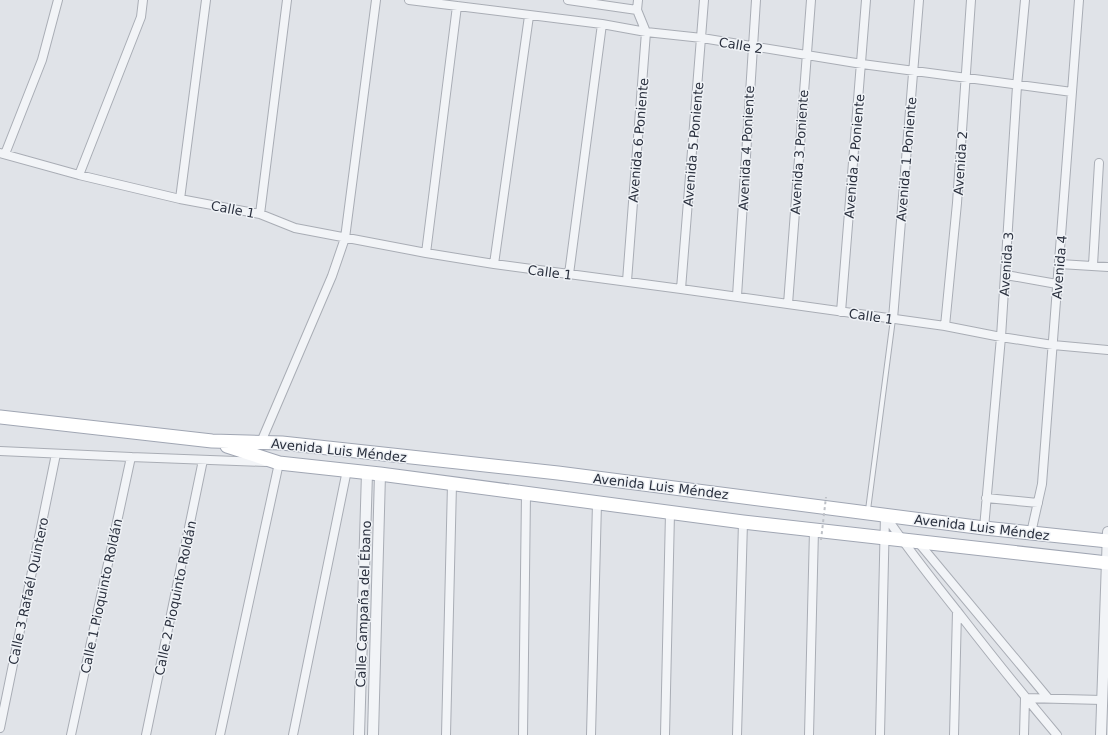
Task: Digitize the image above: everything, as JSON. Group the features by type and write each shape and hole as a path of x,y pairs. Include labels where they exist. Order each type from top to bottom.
{"main road":[{"name":"Avenida Luis Méndez","path":"0,417 212,441 290,443 558,473 984,528 1108,541"},
{"name":"Avenida Luis Méndez","path":"212,441 279,463 348,470 743,522 817,535 885,538 1107,563"}],"street":[{"path":"2,153 42,60 58,0"},
{"path":"79,175 141,17 143,0"},
{"path":"180,199 206,0"},
{"path":"260,214 287,0"},
{"path":"261,442 332,276 345,238 376,0"},
{"name":"Calle 2","path":"409,0 602,24 646,32 702,38 806,56 1017,86 1072,92"},
{"path":"568,0 636,10 638,0"},
{"name":"Avenida 5 Poniente","path":"681,289 704,0"},
{"name":"Avenida 4 Poniente","path":"737,296 756,0"},
{"name":"Avenida 3 Poniente","path":"788,304 811,0"},
{"name":"Avenida 2 Poniente","path":"841,312 866,0"},
{"name":"Avenida 1 Poniente","path":"893,319 919,0"},
{"name":"Avenida 2","path":"945,326 957,203 971,0"},
{"name":"Avenida 3","path":"984,528 1006,275 1017,86 1025,0"},
{"name":"Avenida 4","path":"1031,533 1042,484 1079,0"},
{"path":"426,253 457,6"},
{"name":"Avenida 6 Poniente","path":"627,281 646,32 636,10"},
{"path":"494,264 529,16"},
{"path":"569,274 602,24"},
{"name":"Calle 1","path":"2,153 79,175 180,199 260,214 295,228 426,253 494,264 737,296 945,326 1053,345 1108,350"},
{"path":"1093,265 1099,163"},
{"path":"1060,264 1108,267"},
{"path":"1006,275 1057,284"},
{"name":"Avenida Luis Méndez","path":"0,451 279,463"},
{"name":"Calle 3 Rafaél Quintero","path":"0,728 56,454"},
{"name":"Calle 1 Pioquinto Roldán","path":"71,735 131,457"},
{"name":"Calle 2 Pioquinto Roldán","path":"146,735 203,460"},
{"path":"220,735 279,463"},
{"path":"293,735 348,470"},
{"name":"Calle Campaña del Ébano","path":"359,735 373,474"},
{"name":"Calle Campaña del Ébano","path":"373,474 373,735"},
{"path":"446,735 452,484"},
{"path":"523,735 526,494"},
{"path":"986,498 1038,503"},
{"path":"591,735 597,503"},
{"path":"665,735 670,513"},
{"path":"880,735 885,515"},
{"path":"885,515 902,540 1025,698 1057,735"},
{"path":"737,735 743,522"},
{"path":"1101,735 1108,532"},
{"path":"809,735 817,535"},
{"path":"918,542 1048,698"},
{"path":"954,735 957,611"},
{"path":"1025,698 1102,700"},
{"path":"1024,735 1025,698"}],"lane":[{"path":"867,513 893,319"}],"path":[{"path":"817,535 826,497"}]}
